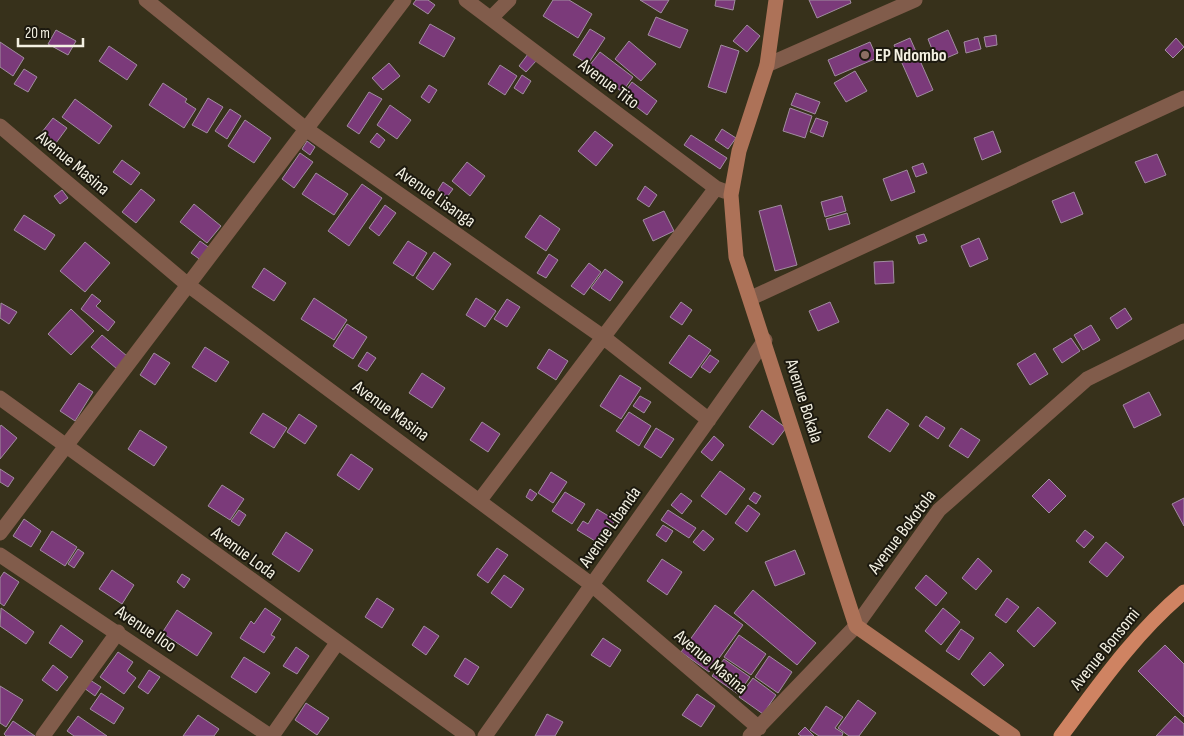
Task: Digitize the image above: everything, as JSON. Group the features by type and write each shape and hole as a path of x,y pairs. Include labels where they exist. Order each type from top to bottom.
{"main road":[{"name":"Avenue Bonsomi","path":"1061,736 1125,650 1161,611 1184,592"}],"street":[{"name":"Avenue Lisanga","path":"146,0 306,129 603,337 708,420"},
{"path":"0,533 404,0"},
{"name":"Avenue Tito","path":"466,0 716,188 731,194"},
{"path":"491,18 509,0"},
{"name":"Avenue Bokala","path":"776,0 767,65 739,151 731,194 736,257 765,340 856,626"},
{"path":"767,65 916,0"},
{"path":"751,298 1184,98"},
{"name":"Avenue Masina","path":"0,126 188,284 592,585 754,732"},
{"path":"480,500 716,188"},
{"name":"Avenue Bokotola","path":"754,732 856,626 939,510 1087,379 1184,331"},
{"name":"Avenue Libanda","path":"485,736 765,340"},
{"name":"Avenue Loda","path":"0,398 468,736"},
{"name":"Avenue Iloo","path":"0,555 118,632 271,736"},
{"path":"856,626 1013,736"},
{"path":"42,736 118,632"},
{"path":"271,736 337,643"}],"building":[{"path":"416,0 428,0 435,5 428,14 413,4"},
{"path":"553,0 569,0 592,14 578,38 543,16"},
{"path":"640,0 669,0 661,13"},
{"path":"716,0 735,0 733,10 715,6"},
{"path":"809,0 850,0 851,3 817,18"},
{"path":"656,17 688,30 680,48 648,35"},
{"path":"430,24 455,38 444,57 419,43"},
{"path":"747,25 760,36 747,52 733,41"},
{"path":"590,29 605,38 588,64 573,55"},
{"path":"56,30 76,41 68,55 48,44"},
{"path":"948,30 958,53 937,62 928,39"},
{"path":"996,35 997,45 986,47 984,37"},
{"path":"910,38 933,90 917,97 894,45"},
{"path":"978,38 981,49 966,53 964,42"},
{"path":"1176,38 1184,47 1173,58 1165,50"},
{"path":"629,41 656,64 641,81 615,59"},
{"path":"0,42 24,58 13,76 0,67"},
{"path":"870,42 877,58 835,76 828,60"},
{"path":"721,45 739,51 726,93 708,87"},
{"path":"109,46 137,65 127,80 99,61"},
{"path":"600,52 633,77 622,92 589,66"},
{"path":"528,54 536,61 526,72 519,66"},
{"path":"389,63 400,76 383,90 372,78"},
{"path":"500,65 517,76 505,95 488,84"},
{"path":"24,69 37,77 28,92 14,84"},
{"path":"855,71 867,91 846,102 834,83"},
{"path":"522,75 531,81 523,94 514,88"},
{"path":"632,82 657,101 647,115 622,96"},
{"path":"163,83 187,99 185,102 196,109 184,128 149,105"},
{"path":"429,85 437,90 429,103 421,97"},
{"path":"369,92 382,99 359,134 347,126"},
{"path":"796,93 820,102 815,114 791,105"},
{"path":"208,98 223,107 207,133 192,125"},
{"path":"75,99 112,126 99,144 62,117"},
{"path":"390,105 411,120 397,139 377,125"},
{"path":"790,108 812,116 805,138 783,131"},
{"path":"230,109 241,116 227,139 215,131"},
{"path":"53,118 67,128 56,143 42,132"},
{"path":"816,118 828,122 823,137 810,132"},
{"path":"245,120 271,138 254,163 228,146"},
{"path":"722,129 736,138 728,149 715,140"},
{"path":"595,131 613,145 596,166 578,151"},
{"path":"993,131 1001,152 982,160 974,138"},
{"path":"377,133 385,140 379,148 370,142"},
{"path":"691,135 727,158 720,169 684,145"},
{"path":"307,141 315,147 310,155 302,149"},
{"path":"300,153 313,162 294,188 282,179"},
{"path":"1157,154 1166,175 1145,183 1135,162"},
{"path":"122,160 140,173 131,185 113,172"},
{"path":"467,162 485,176 470,196 452,181"},
{"path":"923,163 927,173 916,177 912,167"},
{"path":"907,170 915,192 891,201 883,179"},
{"path":"316,173 348,194 334,215 302,194"},
{"path":"443,182 453,189 447,197 438,190"},
{"path":"362,184 382,198 349,246 328,231"},
{"path":"645,186 657,195 649,207 637,199"},
{"path":"141,189 155,200 136,223 122,212"},
{"path":"62,190 68,198 60,204 54,196"},
{"path":"1074,192 1083,214 1061,223 1052,201"},
{"path":"842,196 846,211 825,217 821,202"},
{"path":"194,204 221,226 207,243 180,222"},
{"path":"385,205 396,213 379,236 369,228"},
{"path":"781,205 797,265 775,271 759,211"},
{"path":"664,211 674,231 653,241 643,220"},
{"path":"847,213 850,224 829,230 826,219"},
{"path":"24,215 55,235 45,250 14,230"},
{"path":"540,215 560,229 546,251 525,237"},
{"path":"924,234 927,241 919,244 916,236"},
{"path":"979,238 988,259 970,267 961,246"},
{"path":"200,241 211,249 202,261 191,253"},
{"path":"408,241 427,253 413,276 393,263"},
{"path":"85,242 110,263 85,292 60,271"},
{"path":"434,252 451,264 433,290 416,278"},
{"path":"549,254 558,260 546,278 537,273"},
{"path":"893,261 894,283 875,284 874,262"},
{"path":"589,263 601,272 584,295 571,286"},
{"path":"264,268 286,283 274,301 252,287"},
{"path":"605,269 623,282 610,301 591,288"},
{"path":"92,294 101,301 96,306 115,322 108,331 81,309"},
{"path":"314,298 347,320 334,340 301,319"},
{"path":"476,298 496,311 485,327 466,315"},
{"path":"507,299 520,307 507,327 494,319"},
{"path":"681,302 692,310 682,325 670,317"},
{"path":"830,302 839,322 818,331 809,311"},
{"path":"1,303 17,312 9,324 0,318"},
{"path":"1125,308 1132,319 1117,329 1110,318"},
{"path":"71,309 94,331 71,355 48,334"},
{"path":"347,324 367,337 353,359 333,346"},
{"path":"1091,325 1100,340 1083,350 1074,335"},
{"path":"102,335 127,356 117,369 91,347"},
{"path":"689,335 711,350 691,378 669,363"},
{"path":"1071,338 1080,351 1062,363 1053,349"},
{"path":"205,347 229,362 216,382 192,367"},
{"path":"549,349 568,361 556,380 537,368"},
{"path":"367,352 376,358 367,371 358,366"},
{"path":"154,353 170,363 155,385 140,375"},
{"path":"1035,353 1048,374 1030,385 1017,364"},
{"path":"710,355 719,361 710,373 701,367"},
{"path":"422,373 445,388 432,408 409,393"},
{"path":"620,375 641,388 621,419 600,406"},
{"path":"79,383 93,392 75,421 60,411"},
{"path":"1149,392 1161,415 1134,428 1123,405"},
{"path":"640,396 651,402 644,413 633,406"},
{"path":"887,409 909,424 890,452 868,437"},
{"path":"762,410 786,428 773,445 749,427"},
{"path":"629,412 651,426 639,446 616,431"},
{"path":"263,413 287,428 274,448 250,433"},
{"path":"299,414 317,426 305,444 287,432"},
{"path":"926,416 945,428 938,439 919,426"},
{"path":"482,422 500,434 488,452 470,440"},
{"path":"1,425 17,438 0,459 0,427"},
{"path":"656,428 674,439 661,458 644,447"},
{"path":"961,428 980,440 968,458 949,446"},
{"path":"140,430 167,447 154,466 128,449"},
{"path":"714,436 724,445 712,461 701,452"},
{"path":"351,454 373,469 359,490 337,475"},
{"path":"0,469 14,478 8,487 0,482"},
{"path":"720,471 745,489 726,515 701,496"},
{"path":"551,472 567,482 553,503 538,493"},
{"path":"1049,479 1066,496 1049,513 1032,496"},
{"path":"222,485 244,499 230,520 208,506"},
{"path":"530,489 537,494 532,501 526,497"},
{"path":"565,492 585,504 572,524 552,511"},
{"path":"754,492 761,496 756,504 749,499"},
{"path":"681,493 692,501 682,514 671,505"},
{"path":"1184,498 1184,526 1172,504"},
{"path":"748,505 760,514 747,532 735,523"},
{"path":"597,509 615,520 600,544 577,530 583,521 588,524"},
{"path":"239,510 246,515 239,526 231,521"},
{"path":"668,510 696,528 689,538 661,520"},
{"path":"24,519 41,531 31,547 13,536"},
{"path":"663,525 673,531 666,542 656,535"},
{"path":"703,530 714,539 704,551 693,542"},
{"path":"1085,530 1094,537 1084,548 1076,541"},
{"path":"52,531 77,547 65,566 40,550"},
{"path":"286,532 313,550 299,572 272,554"},
{"path":"1106,542 1124,557 1107,577 1089,562"},
{"path":"497,548 508,555 488,583 477,575"},
{"path":"78,549 84,553 74,568 68,564"},
{"path":"795,550 805,574 775,586 765,562"},
{"path":"978,558 992,571 976,590 962,578"},
{"path":"662,559 682,572 667,595 647,581"},
{"path":"112,570 134,585 122,604 99,589"},
{"path":"4,572 19,582 4,606 0,603 0,578"},
{"path":"182,574 190,579 184,588 177,582"},
{"path":"504,575 524,589 511,608 491,593"},
{"path":"926,575 947,593 936,606 915,588"},
{"path":"753,590 816,643 797,665 734,613"},
{"path":"377,598 394,609 382,628 365,617"},
{"path":"1007,598 1019,607 1006,623 995,615"},
{"path":"715,605 743,625 709,672 681,652"},
{"path":"1038,607 1056,623 1034,647 1017,631"},
{"path":"1,608 34,632 26,644 0,626"},
{"path":"265,608 281,619 271,635 275,637 264,653 240,638 251,621 254,624"},
{"path":"943,608 960,622 941,645 925,631"},
{"path":"177,610 212,633 197,656 162,633"},
{"path":"61,625 83,641 71,658 49,643"},
{"path":"424,626 439,636 426,655 412,645"},
{"path":"961,629 974,638 959,660 946,651"},
{"path":"739,635 766,654 751,675 724,657"},
{"path":"603,638 621,650 610,667 591,655"},
{"path":"1165,645 1184,664 1184,717 1138,671"},
{"path":"296,647 309,656 297,674 283,666"},
{"path":"118,652 133,662 127,671 136,678 124,694 100,677"},
{"path":"990,652 1004,665 984,686 971,674"},
{"path":"769,656 792,672 778,693 755,677"},
{"path":"244,657 270,673 256,693 231,677"},
{"path":"465,658 479,667 468,685 454,676"},
{"path":"724,659 750,677 738,694 712,676"},
{"path":"53,665 68,677 57,691 42,680"},
{"path":"149,670 160,677 148,694 138,687"},
{"path":"753,678 776,695 763,714 739,697"},
{"path":"90,680 101,687 95,696 84,688"},
{"path":"0,686 23,700 6,727 0,723"},
{"path":"101,693 124,708 114,724 90,709"},
{"path":"697,694 715,706 701,727 682,715"},
{"path":"858,700 876,713 859,736 849,736 838,728"},
{"path":"306,703 329,718 317,735 295,720"},
{"path":"826,706 843,717 835,728 843,733 842,736 819,736 810,730"},
{"path":"547,714 563,722 555,736 535,736"},
{"path":"198,715 219,729 214,736 183,736"},
{"path":"78,716 107,736 74,736 67,731"},
{"path":"1175,716 1184,724 1184,736 1156,736"},
{"path":"13,721 35,736 6,736 4,734"},
{"path":"805,727 814,736 801,736 798,734"}],"place":[{"name":"EP Ndombo","path":"865,55"}]}
